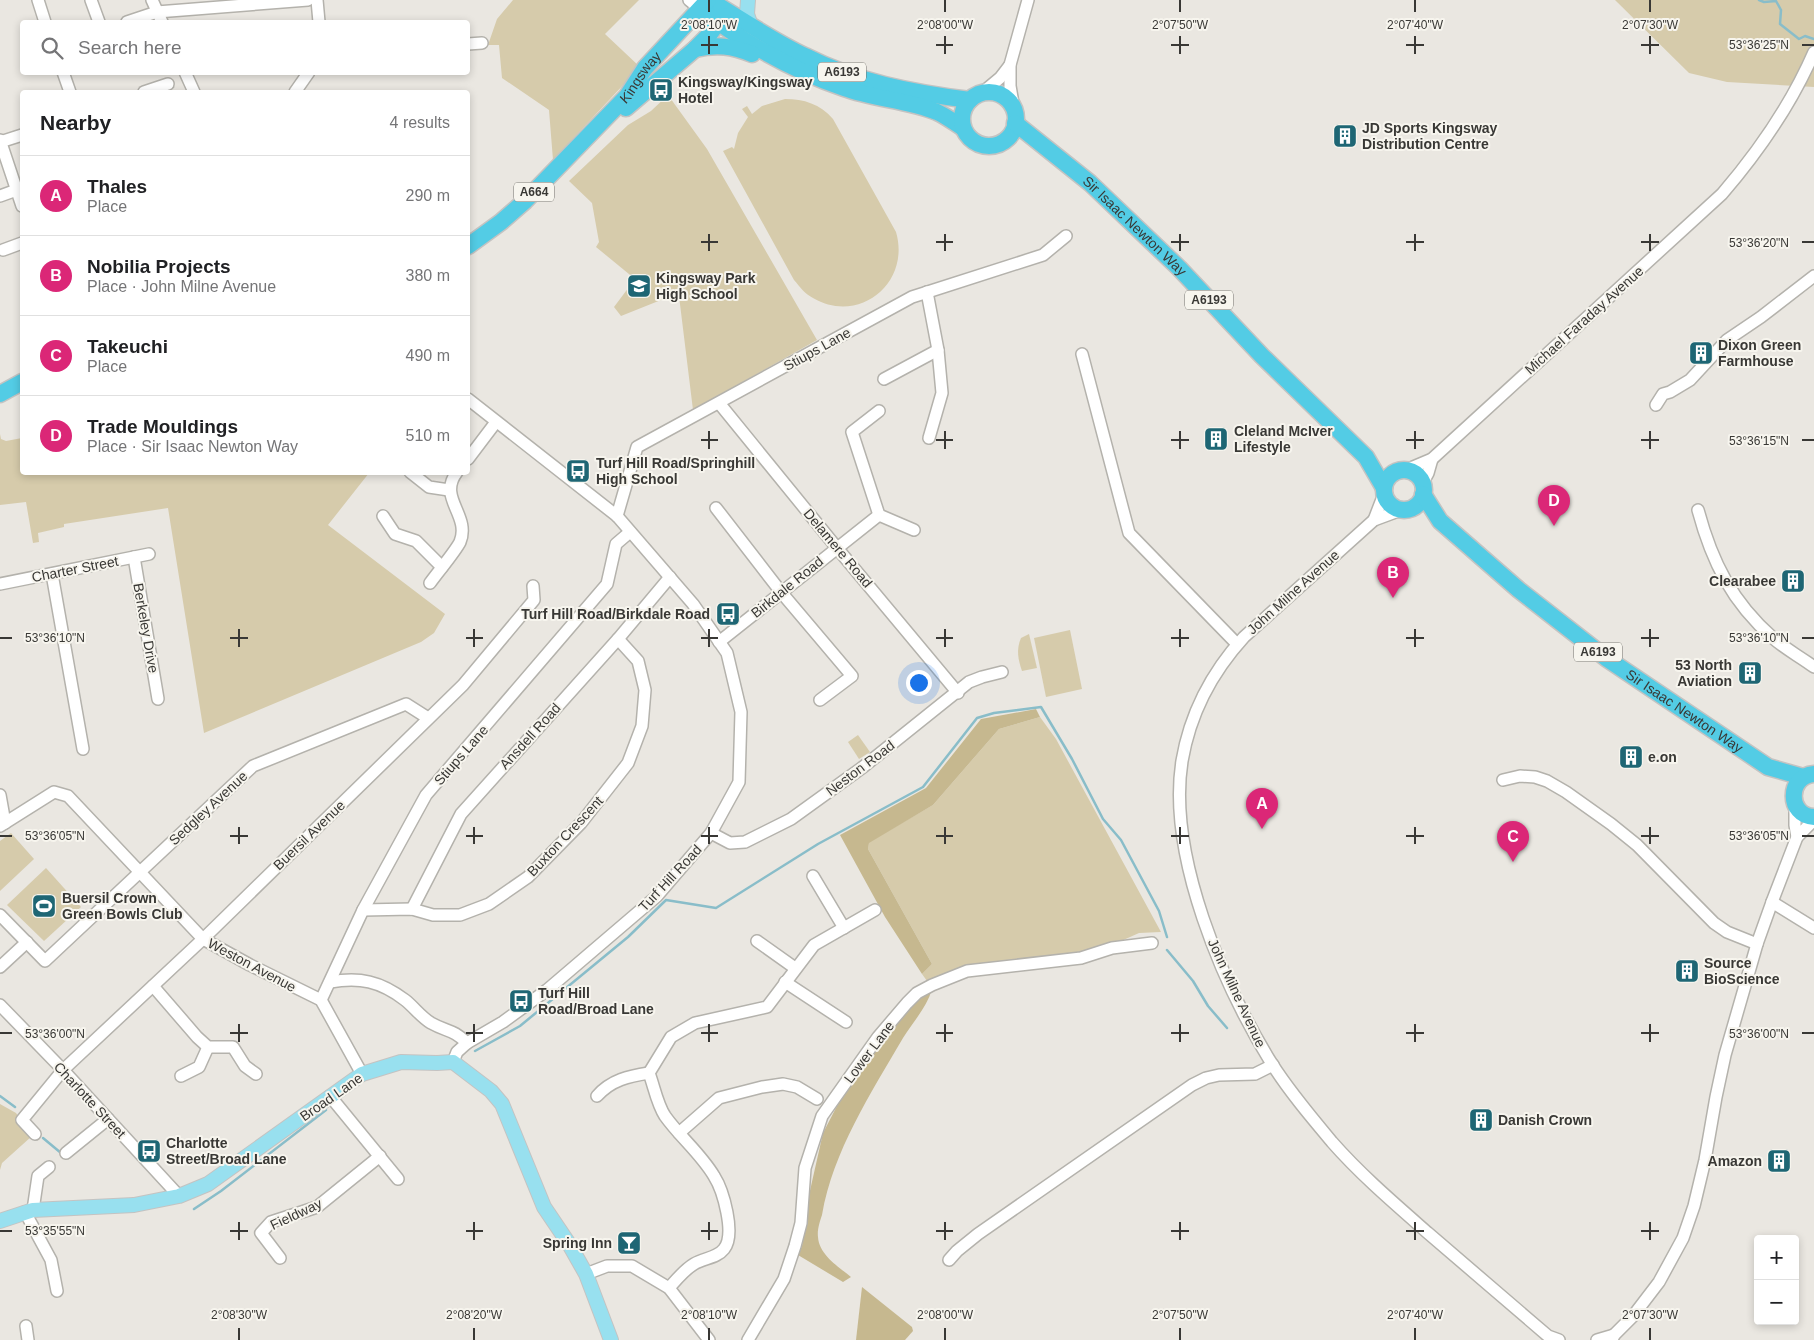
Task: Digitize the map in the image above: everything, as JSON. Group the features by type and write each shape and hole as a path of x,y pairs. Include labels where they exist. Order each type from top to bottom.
{"highway":[{"name":"A6193","path":"713,6 805,56 832,68 884,86 921,94 976,97 997,94 1004,97 1014,116"},
{"name":"A6193","path":"713,6 738,36 802,71"},
{"name":"Kingsway","path":"592,131 628,107 709,35 713,6"},
{"name":"Kingsway","path":"470,245 526,201 627,96 646,68 713,6"},
{"name":"A6193","path":"695,49 719,45 735,47 845,88 884,99 921,106 939,113 963,128 974,142 983,145 992,146 1008,138"},
{"path":"963,128 962,113 976,97"},
{"path":"1008,138 1012,131 1014,116"},
{"name":"Sir Isaac Newton Way","path":"1014,116 1106,205 1179,268 1262,356 1366,457 1384,491"},
{"name":"Sir Isaac Newton Way","path":"1008,138 1046,148"},
{"path":"0,394 20,383"},
{"name":"Sir Isaac Newton Way","path":"1366,457 1402,470"},
{"name":"A6193","path":"1402,470 1416,474 1423,488"},
{"path":"1384,491 1388,477 1402,470"},
{"path":"1406,509 1416,505 1423,488"},
{"name":"Sir Isaac Newton Way","path":"1423,488 1440,521 1519,590 1606,658 1768,768 1810,774"},
{"name":"A6193","path":"1384,491 1390,504 1406,509"},
{"name":"Sir Isaac Newton Way","path":"1406,509 1440,521"},
{"name":"Sir Isaac Newton Way","path":"1768,768 1794,801"},
{"name":"A6193","path":"1810,774 1795,786 1794,801 1804,814 1814,818"}],"main road":[{"path":"748,0 747,14 751,26"},
{"name":"Broad Lane","path":"0,1221 29,1211 134,1205 179,1196 208,1184 362,1074 401,1062 453,1062"},
{"path":"453,1062 491,1091 502,1104 544,1207 569,1244 586,1274 611,1340"}],"street":[{"path":"38,0 44,20"},
{"path":"91,0 98,20"},
{"path":"152,0 161,20"},
{"path":"133,20 157,12 308,0"},
{"path":"317,0 319,20"},
{"path":"1014,116 1010,86 1010,65 1028,0"},
{"path":"470,44 482,43"},
{"name":"Michael Faraday Avenue","path":"1432,459 1722,194 1743,170 1774,128 1792,98 1814,52"},
{"path":"976,97 1000,78 1010,65"},
{"path":"64,75 69,90"},
{"path":"186,75 193,90"},
{"path":"296,90 307,75"},
{"path":"150,90 168,84"},
{"path":"0,196 20,189 0,141 20,135"},
{"name":"Stiups Lane","path":"617,516 637,448 912,297 1043,255 1066,236"},
{"path":"3,250 20,244"},
{"path":"1656,405 1663,394 1690,380 1727,340 1814,276"},
{"path":"927,292 938,350 942,393 929,438"},
{"path":"884,380 938,350"},
{"path":"1082,354 1128,533 1237,644"},
{"name":"Turf Hill Road","path":"453,1062 457,1052 547,990 657,896 711,833 739,782 741,712 727,653 693,604 617,516 470,401"},
{"name":"Delamere Road","path":"719,403 836,548 958,693"},
{"path":"880,411 852,432 879,514 914,530"},
{"path":"470,456 496,422"},
{"path":"1402,470 1432,459"},
{"path":"1423,488 1432,459"},
{"path":"414,475 429,487 449,490"},
{"path":"430,583 460,542 462,521 449,490 455,475"},
{"name":"John Milne Avenue","path":"1374,520 1384,491"},
{"path":"716,508 781,592 852,676 820,700"},
{"name":"John Milne Avenue","path":"1406,509 1374,520 1237,644 1214,675 1190,726 1181,769 1180,814 1194,885 1213,946 1235,996 1273,1065 1331,1140 1360,1173 1552,1339"},
{"path":"1698,510 1706,539 1718,567 1752,618 1775,640 1814,667"},
{"name":"Birkdale Road","path":"719,642 879,514"},
{"path":"383,516 395,534 416,541 442,567"},
{"name":"Stiups Lane","path":"321,1000 363,910 426,795 607,584 616,544 630,532"},
{"name":"Charter Street","path":"0,584 150,554"},
{"name":"Berkeley Drive","path":"134,557 158,699"},
{"path":"52,574 83,749"},
{"name":"Ansdell Road","path":"412,909 461,814 618,639 670,577"},
{"name":"Buersil Avenue","path":"35,1134 22,1120 63,1070 203,939 463,685 534,600 534,586"},
{"name":"Buxton Crescent","path":"363,910 412,909 434,915 460,915 489,904 528,877 581,823 628,763 642,726 645,690 638,661 618,639"},
{"name":"Neston Road","path":"711,833 730,843 745,842 791,818 863,767 958,693 969,682 1002,672"},
{"name":"Sedgley Avenue","path":"26,942 45,961 253,766 406,704 428,718"},
{"path":"1503,780 1528,776 1541,778 1557,786 1637,845 1720,928 1757,944"},
{"name":"Weston Avenue","path":"2,824 54,792 68,796 203,939 250,965 321,1000"},
{"path":"0,795 2,824"},
{"path":"1794,801 1795,825 1798,837"},
{"path":"1598,1340 1613,1337 1633,1316 1659,1282 1683,1238 1701,1178 1725,1054 1757,944 1798,837 1814,818"},
{"path":"813,876 844,928"},
{"path":"1772,902 1814,928"},
{"path":"597,1096 625,1076 649,1073 672,1038 695,1023 767,1007 814,945 875,910"},
{"path":"0,915 26,942 0,967"},
{"path":"757,941 795,968"},
{"name":"Lower Lane","path":"748,1340 784,1279 795,1246 801,1223 805,1168 822,1116 878,1037 917,993 967,971 1082,958 1112,948 1149,946"},
{"path":"330,982 347,979 377,982 405,1000 430,1022 457,1033 467,1044"},
{"path":"785,982 846,1022"},
{"path":"153,986 208,1047 233,1047 245,1066 256,1074"},
{"path":"321,1000 362,1074"},
{"name":"Charlotte Street","path":"0,1005 63,1070 179,1196"},
{"path":"181,1076 199,1067 208,1047"},
{"path":"948,1260 978,1234 1192,1085 1212,1076 1255,1074 1273,1065"},
{"path":"649,1073 664,1114 714,1176 725,1206 730,1234 724,1250 713,1257 694,1264 682,1273 669,1288"},
{"path":"679,1132 720,1098 762,1087 783,1084 797,1087 817,1099"},
{"path":"330,1096 398,1178"},
{"path":"66,1153 108,1119"},
{"name":"Fieldway","path":"280,1258 260,1233 271,1222 318,1207 380,1156"},
{"path":"49,1167 38,1176 29,1211 50,1260 57,1291"},
{"path":"586,1274 607,1266 632,1266 669,1288 709,1340"},
{"path":"26,1326 28,1340"}],"shaded area":[{"path":"513,0 639,0 605,34 640,67 553,160 549,110 502,78 499,45 488,45 497,19"},
{"path":"1615,0 1814,0 1814,87 1727,82 1689,73"},
{"path":"668,95 707,149 817,340 693,410 679,296 676,294 621,316 614,307 635,279 596,247 599,242 592,203 569,181 628,125 651,111"},
{"path":"785,99 811,103 833,119 896,232 899,251 896,268 888,282 877,294 863,302 847,306 830,305 813,298 803,290 794,280 723,151 732,147 734,149 738,133 748,117 742,109 747,106 752,114 762,106"},
{"path":"0,434 1,439 6,441 20,438 20,475 367,475 328,525 445,614 434,633 421,642 204,733 168,508 64,524 64,527 38,533 39,542 33,543 26,502 0,505"},
{"path":"1070,630 1082,689 1046,697 1034,638"},
{"path":"1029,634 1037,668 1022,671 1018,647 1021,638"},
{"path":"1036,709 1040,717 999,729 933,805 869,843 868,849 932,964 922,974 885,917 840,835 926,788 981,719"},
{"path":"1040,717 1056,739 1161,932 1139,933 1110,946 1087,953 968,966 927,981 922,974 932,964 868,849 869,842 933,805 999,729"},
{"path":"858,735 870,752 859,759 848,742"},
{"name":"Buersil Crown Green Bowls Club","path":"11,833 34,859 0,891 0,841"},
{"name":"Buersil Crown Green Bowls Club","path":"46,868 81,907 44,941 7,905"},
{"path":"932,989 930,996 878,1080 855,1123 844,1145 827,1191 818,1231 819,1243 826,1255 851,1277 843,1282 798,1255 802,1246 809,1195 823,1133 837,1106 889,1029 921,997"},
{"path":"0,1104 16,1113 32,1136 2,1163 0,1170"},
{"path":"862,1287 912,1327 913,1331 905,1340 856,1340"}],"waterway":[{"path":"1759,0 1764,2 1776,1 1781,10 1780,24 1799,39 1805,36 1814,39"},
{"path":"475,1051 520,1026 628,937 666,900 716,908 818,844 923,787 977,718 994,713 1041,707 1072,759 1103,819 1121,840 1159,911 1167,937"},
{"path":"1167,950 1193,981 1208,1006 1227,1028"},
{"path":"0,1096 15,1107"},
{"path":"194,1209 221,1191 326,1110"},
{"path":"43,1138 61,1153"}],"place":[{"name":"Kingsway/Kingsway Hotel","path":"661,90"},
{"name":"JD Sports Kingsway Distribution Centre","path":"1345,136"},
{"name":"Kingsway Park High School","path":"639,286"},
{"name":"Dixon Green Farmhouse","path":"1701,353"},
{"name":"Cleland McIver Lifestyle","path":"1216,439"},
{"name":"Turf Hill Road/Springhill High School","path":"578,471"},
{"name":"Trade Mouldings","path":"1554,526"},
{"name":"Clearabee","path":"1793,581"},
{"name":"Nobilia Projects","path":"1393,598"},
{"name":"Turf Hill Road/Birkdale Road","path":"728,614"},
{"name":"53 North Aviation","path":"1750,673"},
{"name":"e.on","path":"1631,757"},
{"name":"Thales","path":"1262,829"},
{"name":"Takeuchi","path":"1513,862"},
{"name":"Buersil Crown Green Bowls Club","path":"44,906"},
{"name":"Source BioScience","path":"1687,971"},
{"name":"Turf Hill Road/Broad Lane","path":"521,1001"},
{"name":"Danish Crown","path":"1481,1120"},
{"name":"Charlotte Street/Broad Lane","path":"149,1151"},
{"name":"Amazon","path":"1779,1161"},
{"name":"Spring Inn","path":"629,1243"}]}
